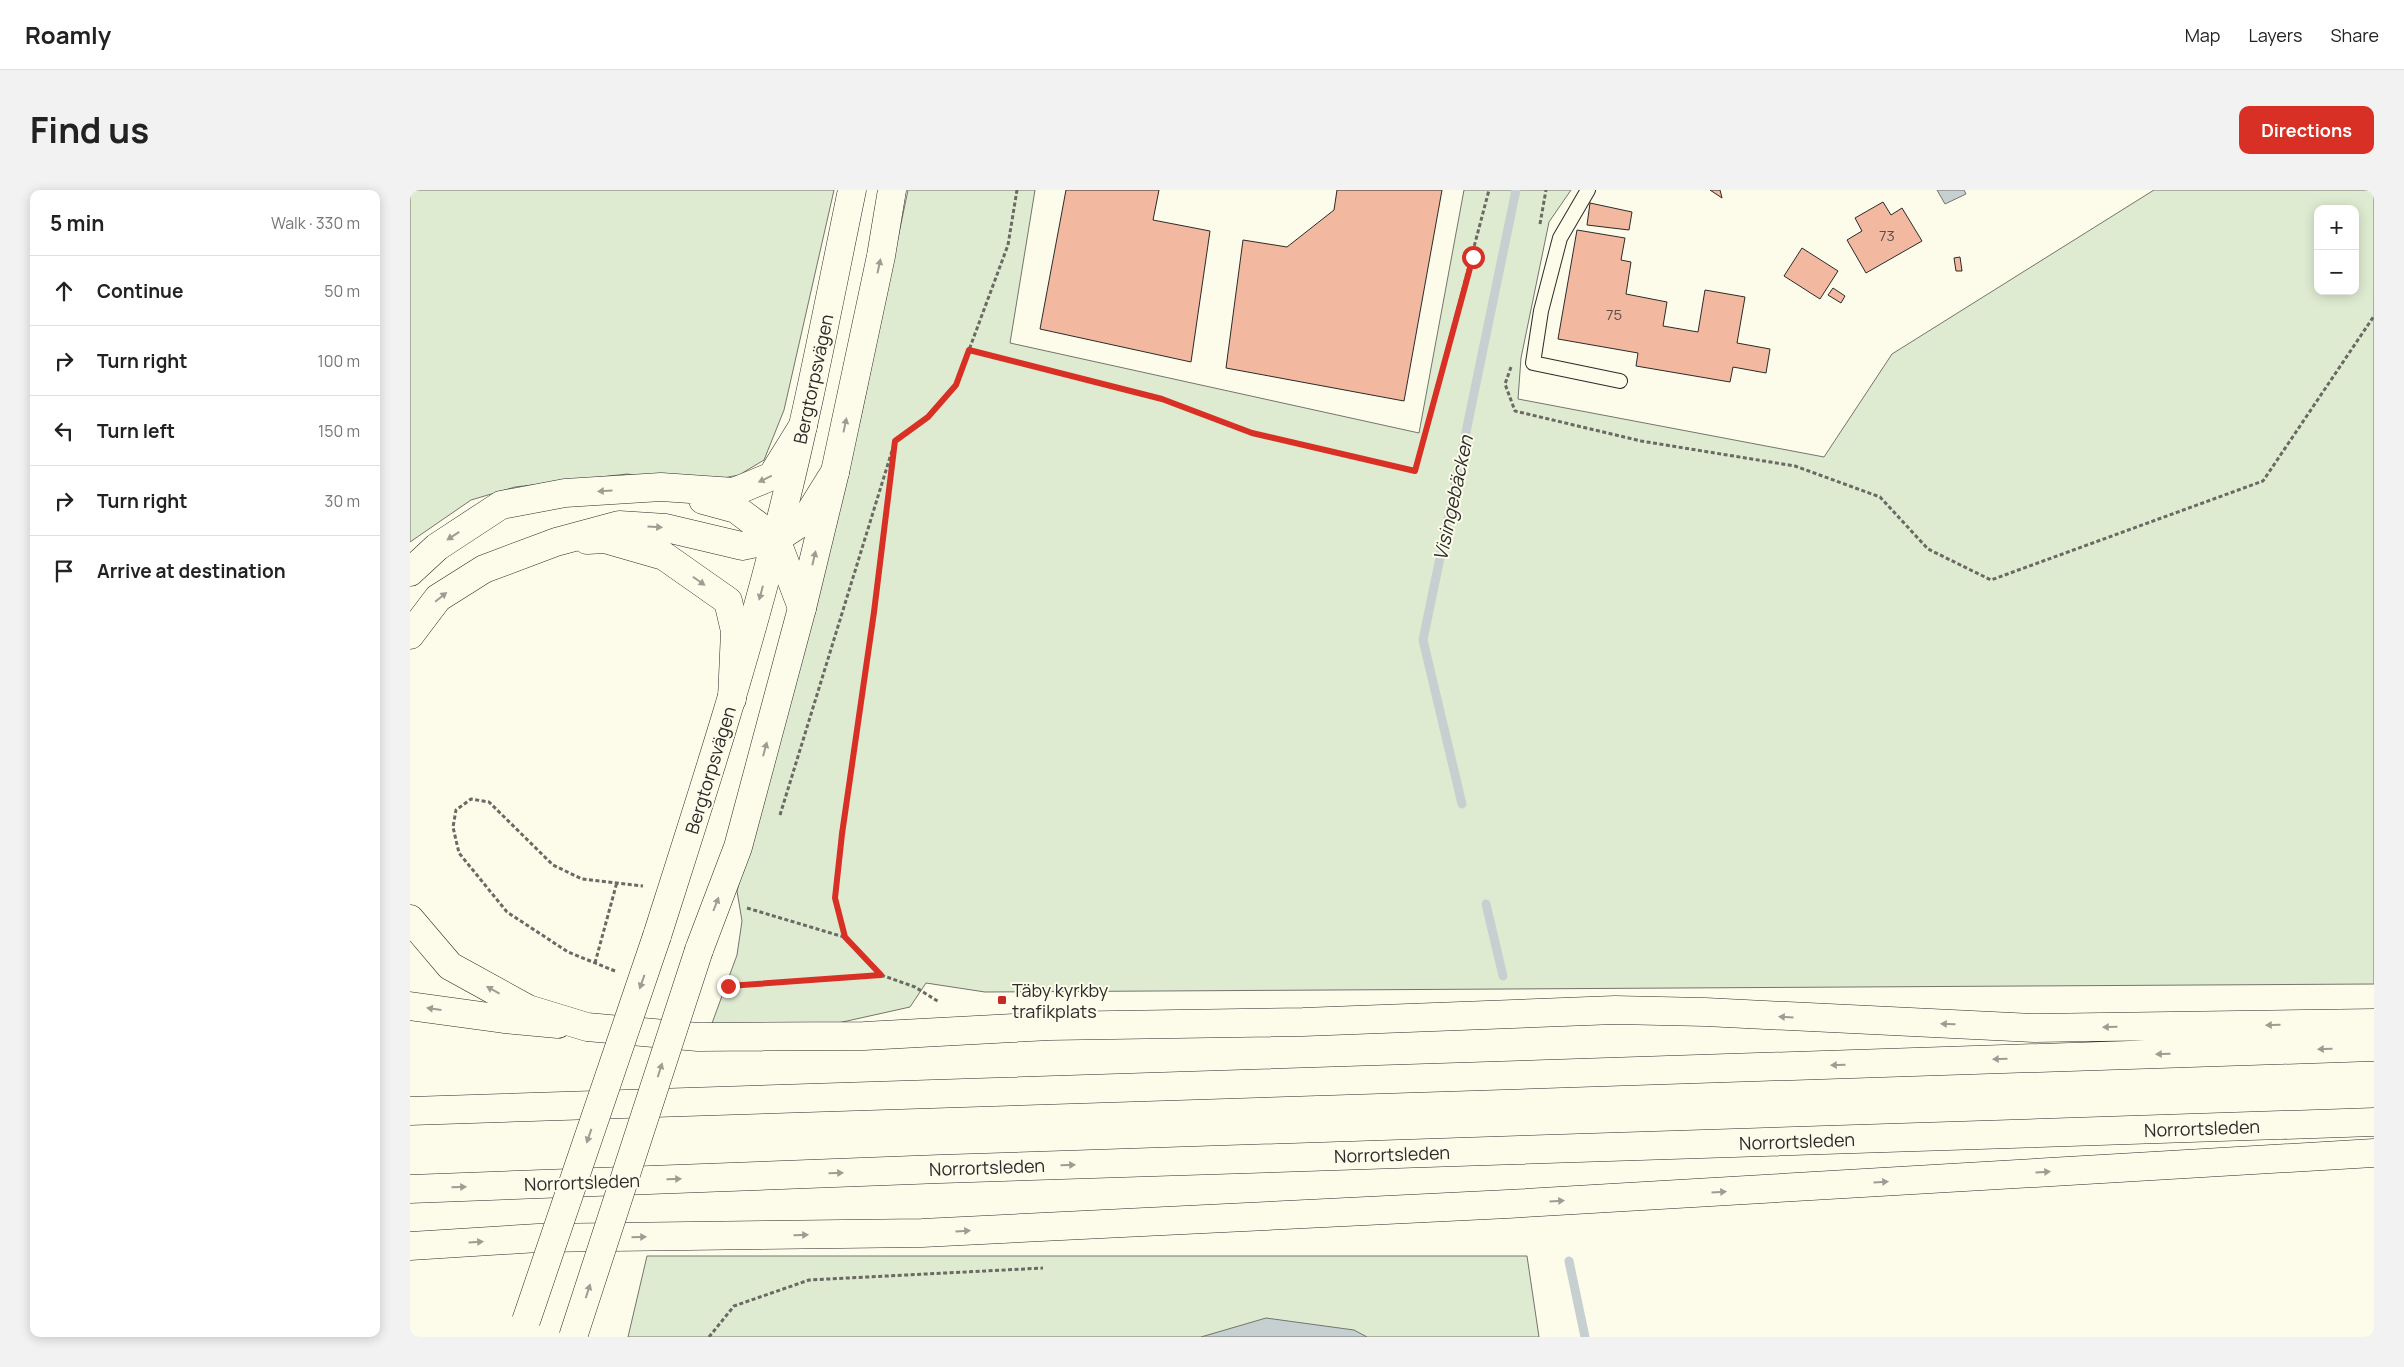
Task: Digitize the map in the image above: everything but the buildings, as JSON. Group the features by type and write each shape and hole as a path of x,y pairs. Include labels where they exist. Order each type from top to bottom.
{"main road":[{"name":"Bergtorpsvägen","path":"524,1329 657,936 732,699 776,539 803,426 852,190"},
{"path":"573,1337 699,950 738,847 802,608 835,472 881,256 892,190"},
{"path":"410,572 437,547 501,505 565,493 661,488 734,492 772,476 803,426"},
{"path":"410,635 438,598 484,569 556,542 619,525 666,528 742,546 776,539 804,520 835,472"},
{"path":"661,488 736,509 776,539 802,608"},
{"path":"556,542 605,539 664,556 728,601 735,631 732,699"},
{"path":"410,919 450,966 528,1009 587,1027"},
{"path":"410,1006 504,1019 698,1037 864,1036 1050,1026 1303,1022 1615,1010 1705,1012 2034,1028 2374,1023"},
{"path":"410,1111 2374,1047"},
{"name":"Norrortsleden","path":"410,1189 940,1169 2374,1122"},
{"path":"410,1246 538,1238 922,1233 1508,1204 2374,1153"}],"lane":[{"path":"1588,190 1560,238 1540,311 1533,363 1620,381"}],"path":[{"path":"778,819 895,441 928,417 956,385 1008,245 1018,190"},
{"path":"969,350 1162,399 1252,433 1415,471 1489,190"},
{"path":"1540,228 1546,190"},
{"path":"1514,357 1505,384 1516,411 1641,441 1795,466 1880,497 1928,549 1991,580 2263,481 2374,316"},
{"path":"881,975 845,937 835,898 895,441"},
{"path":"609,970 568,952 507,912 459,853 453,828 456,810 471,799 489,802 553,865 582,878 645,886"},
{"path":"594,963 616,882"},
{"path":"740,906 845,937"},
{"path":"728,986 881,975 915,987 944,1005"},
{"path":"709,1337 734,1306 809,1280 1044,1268"}],"green space":[{"path":"410,190 834,190 784,410 764,460 739,475 697,483 627,474 515,487 471,500 410,542"},
{"path":"908,190 1035,190 1010,343 1419,433 1464,190 1571,190 1549,222 1521,358 1518,399 1824,457 1892,354 2154,190 2374,190 2374,984 985,992 926,983 910,1007 838,1023 711,1026 737,955 742,921 737,891 860,421"},
{"path":"647,1256 1527,1256 1539,1337 628,1337"}],"shaded area":[{"path":"1937,190 1964,190 1966,194 1945,204"},
{"path":"1266,1318 1354,1330 1367,1337 1201,1337"}],"waterway":[{"name":"Visingebäcken","path":"1462,804 1423,640 1516,190"},
{"name":"Visingebäcken","path":"1486,904 1503,976"},
{"path":"1569,1261 1585,1337"}],"place":[{"name":"Täby kyrkby trafikplats","path":"1002,1000"}],"route":[{"path":"728,986 881,975 845,937 835,898 895,441 928,417 956,385 969,350 1096,384 1162,399 1252,433 1415,471 1473,257"}]}
